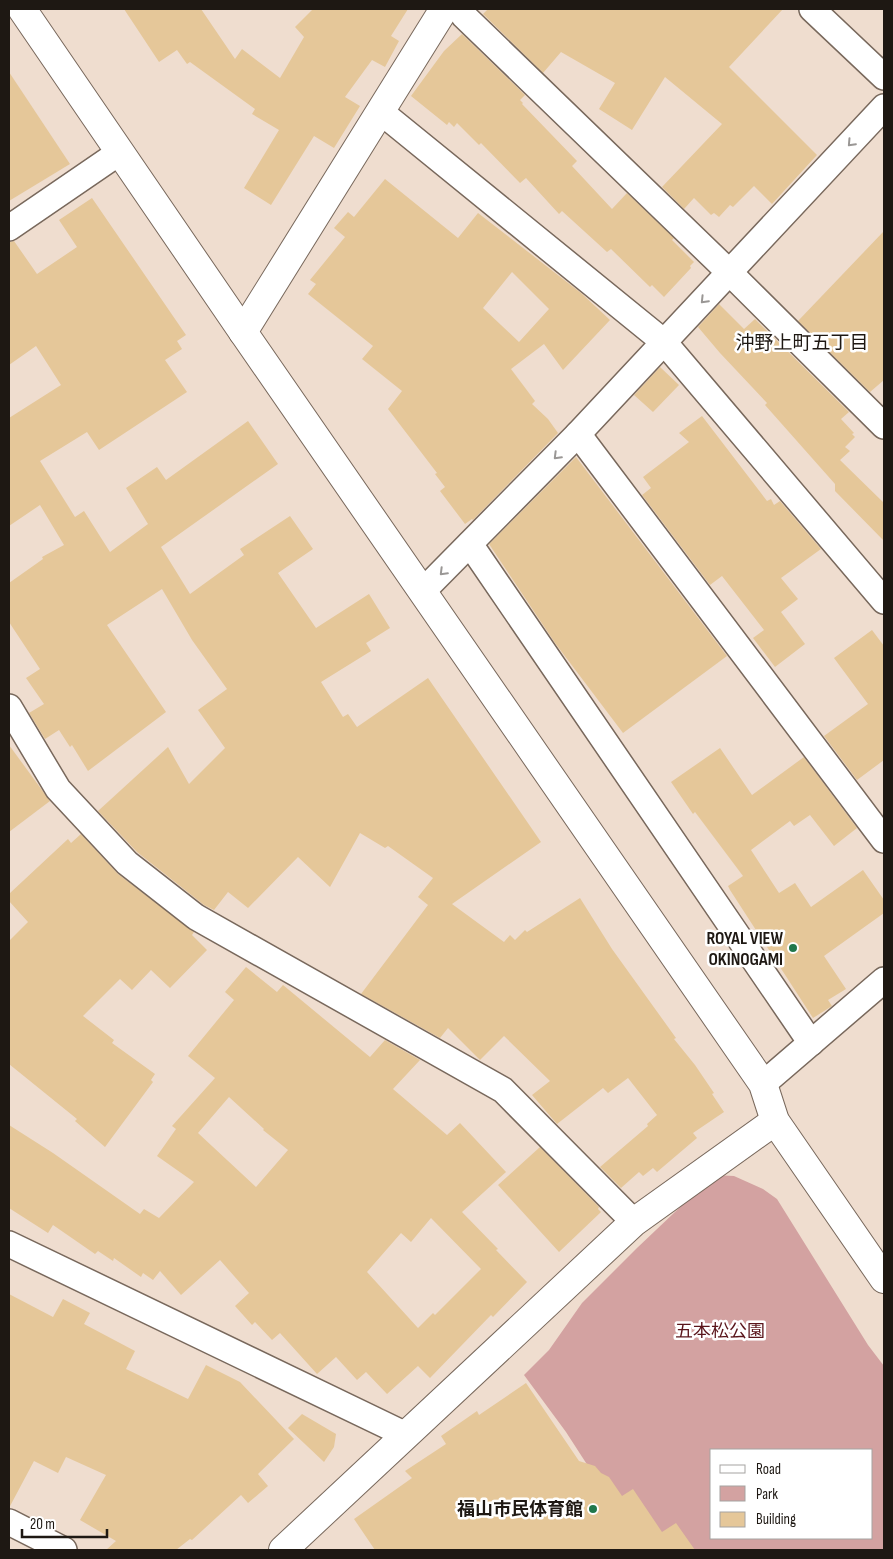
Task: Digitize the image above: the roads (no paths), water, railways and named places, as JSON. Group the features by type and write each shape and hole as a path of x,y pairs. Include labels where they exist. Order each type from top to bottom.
{"street":[{"path":"22,9 763,1084 776,1121 884,1279"},
{"path":"243,332 444,9"},
{"path":"459,9 884,426"},
{"path":"812,9 884,77"},
{"path":"423,591 578,434 884,107"},
{"path":"381,112 664,342 884,601"},
{"path":"9,228 120,152"},
{"path":"578,434 884,840"},
{"path":"470,544 811,1043"},
{"path":"9,707 58,789 127,863 196,917 503,1090 634,1222"},
{"path":"763,1084 884,980"},
{"path":"283,1550 634,1222 776,1121"},
{"path":"9,1244 406,1435"},
{"path":"9,1522 64,1550"}],"place":[{"name":"ROYAL VIEW OKINOGAMI","path":"793,948"},
{"name":"福山市民体育館","path":"593,1509"}],"district":[{"name":"沖野上町五丁目","path":"802,343"}],"park label":[{"name":"五本松公園","path":"720,1331"}]}
